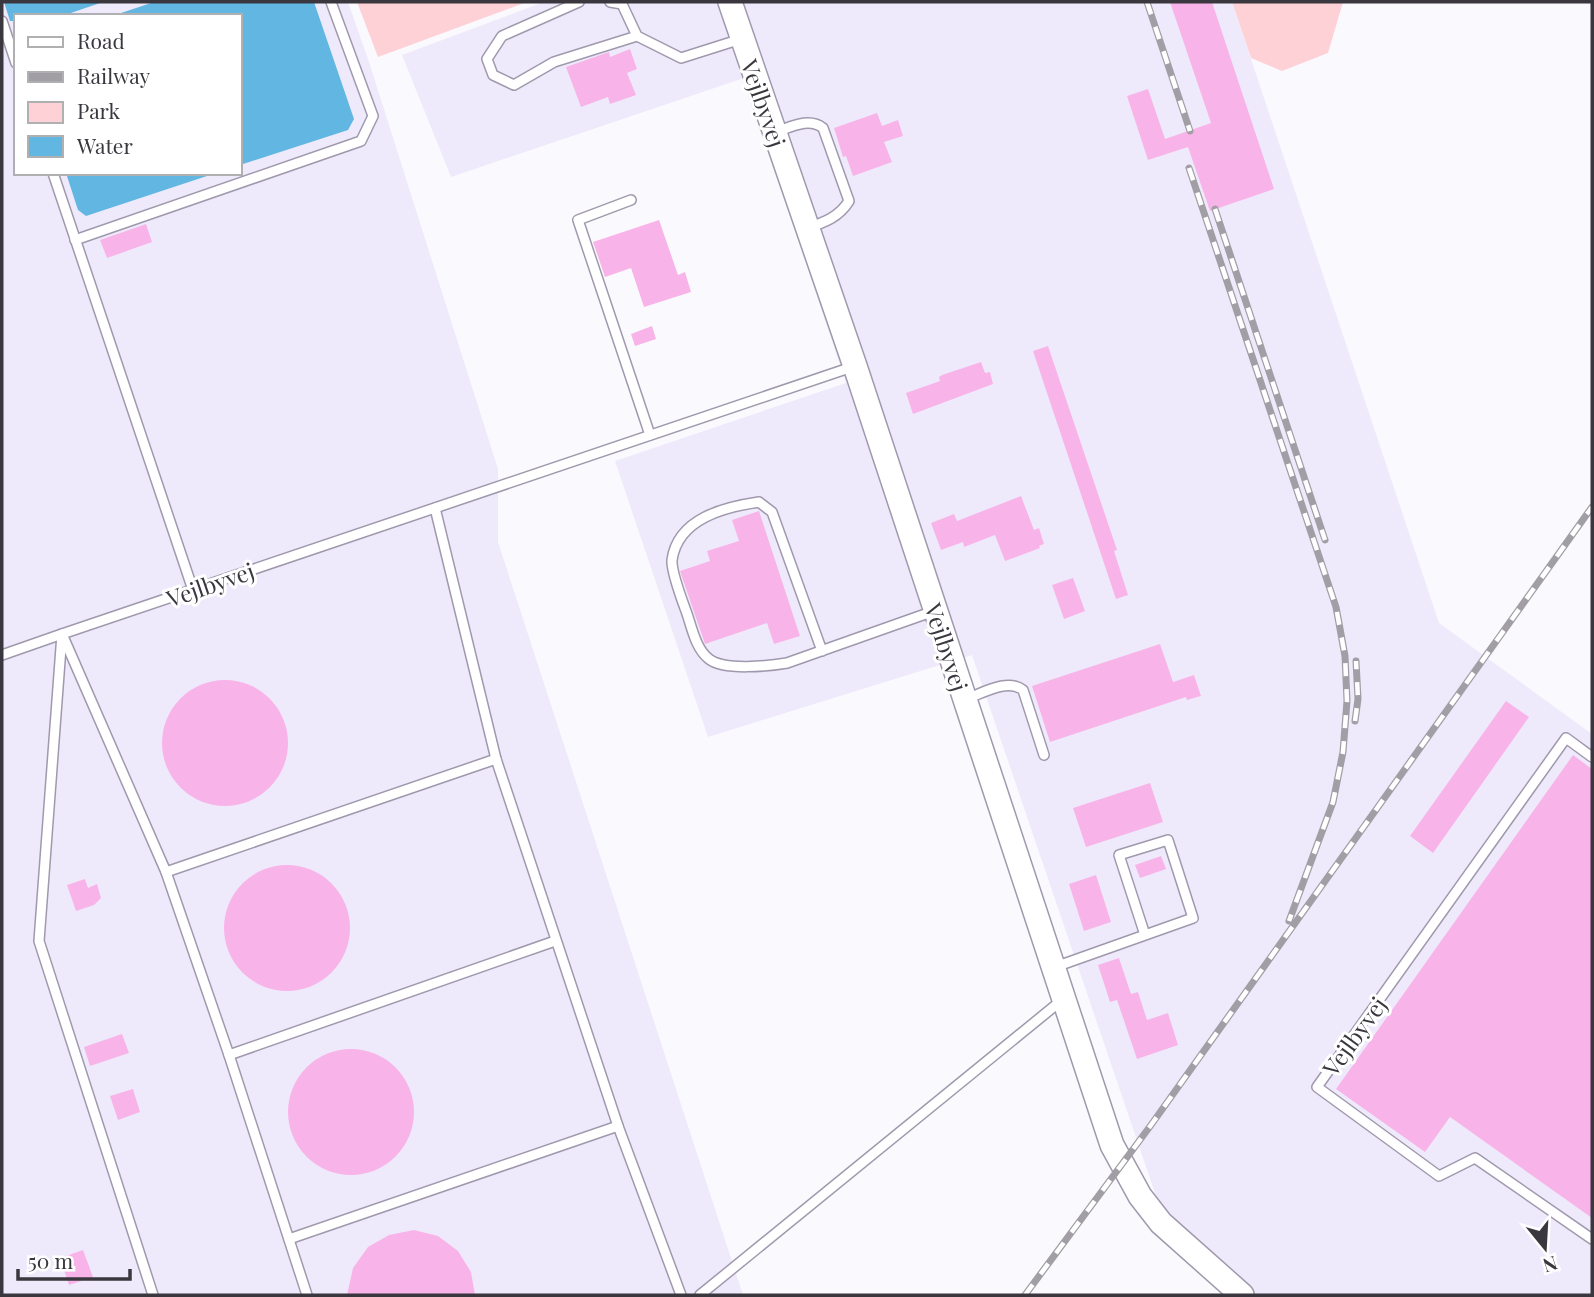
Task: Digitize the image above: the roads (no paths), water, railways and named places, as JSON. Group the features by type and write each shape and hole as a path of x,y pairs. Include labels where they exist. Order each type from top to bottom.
{"street":[{"name":"Vejlbyvej","path":"730,2 855,366 1112,1145 1130,1180 1161,1223 1242,1295"}],"lane":[{"path":"75,240 361,141 373,116 331,2"},
{"path":"579,2 502,36 487,59 494,75 514,85 554,62 638,36 622,4 610,2"},
{"path":"2,21 14,57"},
{"name":"Vejlbyvej","path":"638,36 681,58 742,38"},
{"path":"774,133 807,122 817,123 823,128 849,201 843,211 826,222 807,228"},
{"path":"54,175 193,590"},
{"path":"631,200 578,220 650,435"},
{"name":"Vejlbyvej","path":"2,655 855,366"},
{"path":"822,651 772,512 759,502 725,507 696,522 680,538 672,561 699,649 710,661 764,667 787,663 822,651 935,611"},
{"path":"435,508 496,759 618,1125 681,1295"},
{"path":"62,634 166,872 307,1295"},
{"path":"62,634 38,942 153,1295"},
{"path":"964,699 1006,685 1016,685 1023,690 1044,755"},
{"name":"Vejlbyvej","path":"1592,757 1566,738 1317,1087 1439,1176 1475,1158 1592,1239"},
{"path":"166,872 496,759"},
{"path":"1053,967 1145,935 1193,918 1168,839 1119,855 1145,935"},
{"path":"229,1055 555,941"},
{"path":"700,1295 1063,998"},
{"path":"289,1239 618,1125"}],"water":[{"path":"4,2 103,2 68,14 14,14 14,21 10,21"},
{"path":"154,2 314,2 354,119 348,130 242,164 242,14 118,14"},
{"path":"67,175 210,175 86,216 78,210"}],"railway":[{"path":"1147,2 1190,131"},
{"path":"1189,168 1336,607 1345,656 1347,701 1343,752 1333,802 1289,921"},
{"path":"1215,209 1325,540"},
{"path":"1025,1295 1151,1125 1592,507"},
{"path":"1355,721 1358,699 1356,661"}]}
